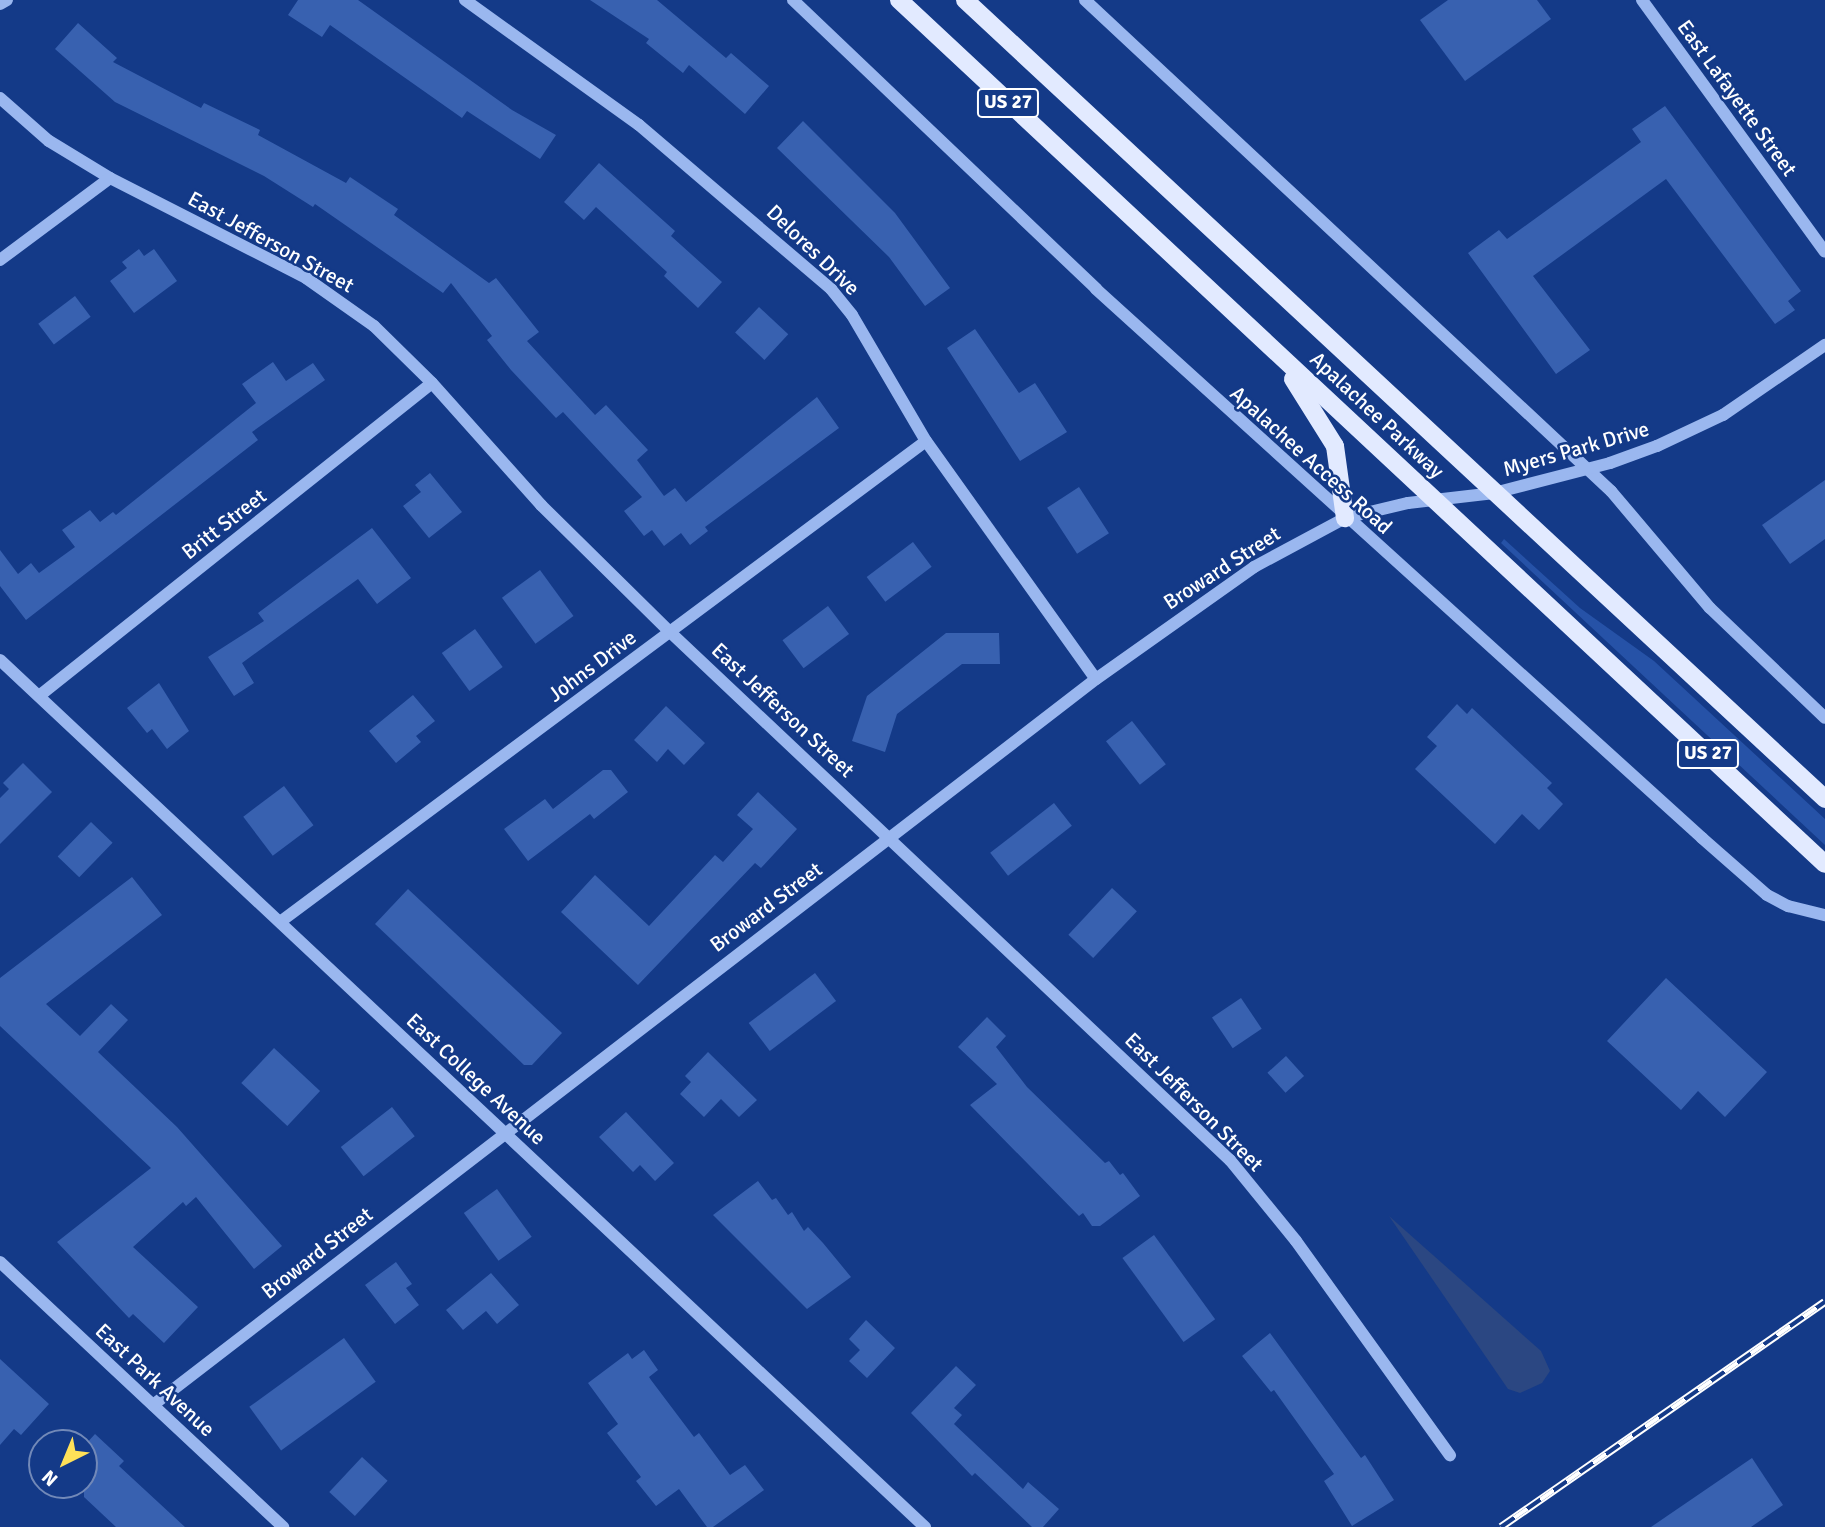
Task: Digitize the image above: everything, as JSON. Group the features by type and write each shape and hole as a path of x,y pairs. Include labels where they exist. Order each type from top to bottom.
{"main road":[{"name":"Apalachee Parkway","path":"899,0 1825,864"},
{"name":"Apalachee Parkway","path":"965,0 1825,799"},
{"path":"1255,333 1325,424 1337,456 1345,518"}],"street":[{"path":"0,4 7,0"},
{"name":"Delores Drive","path":"465,0 639,125 822,281 852,315 926,441 1096,679"},
{"name":"Apalachee Access Road","path":"793,0 1345,518 1758,888 1787,906 1825,915"},
{"path":"1085,0 1620,501 1710,608 1825,718"},
{"name":"East Lafayette Street","path":"1643,0 1825,252"},
{"name":"East Jefferson Street","path":"0,98 49,141 110,178 339,297 432,383 541,505 670,632 1230,1160 1296,1241 1450,1455"},
{"path":"0,260 110,178"},
{"name":"Myers Park Drive","path":"1436,500 1494,493 1626,458 1707,423 1825,345"},
{"name":"Britt Street","path":"38,696 432,383"},
{"name":"Johns Drive","path":"280,922 926,441"},
{"name":"Broward Street","path":"153,1405 503,1131 1096,679 1254,568 1345,518 1436,500"},
{"name":"East College Avenue","path":"0,660 925,1527"},
{"name":"East Park Avenue","path":"0,1262 282,1527"}],"shaded area":[{"path":"1504,539 1580,608 1654,661 1825,819 1825,845 1501,543"},
{"path":"1389,1216 1541,1351 1550,1371 1542,1383 1520,1393 1508,1389"}],"building":[{"path":"298,0 358,0 512,110 556,135 540,159 467,111 462,118 330,25 322,37 288,15"},
{"path":"590,0 657,0 726,58 731,53 769,86 745,114 689,65 683,73 646,43 649,39"},
{"path":"1448,0 1537,0 1551,19 1465,81 1420,20"},
{"path":"78,23 117,58 113,62 201,108 204,103 260,130 258,135 346,183 350,177 398,209 394,215 489,283 496,278 539,332 527,341 595,415 606,405 648,450 637,460 664,496 675,488 686,502 817,397 839,428 705,527 708,531 690,545 681,533 664,546 652,530 644,536 624,511 642,497 563,412 556,418 511,370 487,340 492,336 451,283 443,293 315,204 313,207 264,176 115,102 55,49"},
{"path":"1665,106 1801,291 1788,301 1795,310 1775,324 1666,179 1533,276 1590,350 1556,374 1468,253 1499,230 1507,239 1641,142 1632,129"},
{"path":"803,121 895,213 950,288 925,306 889,257 777,148"},
{"path":"599,163 675,231 671,236 722,282 698,308 664,276 667,272 596,207 584,220 564,202"},
{"path":"139,249 144,256 154,249 177,281 134,313 110,281 127,268 122,262"},
{"path":"75,296 91,317 54,344 38,324"},
{"path":"759,307 788,334 764,360 735,333"},
{"path":"975,329 1019,393 1035,383 1067,432 1020,461 947,348"},
{"path":"273,362 286,381 313,363 325,380 252,432 258,440 26,620 0,586 0,550 18,574 31,563 39,573 75,547 62,530 90,510 100,522 113,512 116,515 256,403 242,384"},
{"path":"430,473 462,512 429,538 403,506 421,492 415,485"},
{"path":"1825,480 1825,539 1790,564 1762,525"},
{"path":"1079,487 1109,533 1077,554 1047,508"},
{"path":"372,528 411,578 377,604 358,579 242,663 254,683 234,696 208,657 264,621 258,613"},
{"path":"913,542 932,567 885,602 867,577"},
{"path":"540,570 574,616 535,644 502,598"},
{"path":"828,606 849,634 804,668 782,640"},
{"path":"475,629 503,667 469,691 442,653"},
{"path":"946,633 999,633 1000,664 962,664 897,714 885,752 852,741 867,696"},
{"path":"159,683 189,731 167,749 152,729 147,733 127,708"},
{"path":"413,695 435,721 416,736 421,742 396,763 369,731"},
{"path":"1457,704 1467,714 1472,708 1552,783 1547,788 1563,804 1539,830 1522,814 1495,844 1415,769 1437,746 1427,737"},
{"path":"666,706 705,743 684,765 668,749 657,762 634,740"},
{"path":"1132,721 1166,764 1140,785 1106,741"},
{"path":"23,763 52,792 0,844 0,798 9,789 3,783"},
{"path":"603,770 611,770 628,792 594,819 590,814 528,861 504,829 545,799 553,809"},
{"path":"284,786 313,825 273,856 243,817"},
{"path":"758,792 797,829 761,868 755,863 638,985 561,912 595,875 649,926 715,855 723,862 753,829 737,815"},
{"path":"1054,803 1072,826 1008,876 990,853"},
{"path":"91,822 113,843 79,877 58,857"},
{"path":"132,877 162,915 46,1004 80,1036 111,1004 128,1020 98,1052 177,1127 282,1246 254,1269 196,1197 186,1206 183,1202 133,1247 198,1307 164,1343 133,1314 129,1318 57,1242 151,1168 0,1026 0,978"},
{"path":"1112,888 1137,911 1093,958 1068,935"},
{"path":"408,889 562,1033 532,1065 524,1065 375,924"},
{"path":"815,973 836,1001 770,1051 749,1023"},
{"path":"1666,978 1767,1072 1725,1117 1698,1091 1681,1110 1607,1041"},
{"path":"1241,998 1262,1029 1233,1048 1212,1018"},
{"path":"987,1017 1006,1036 996,1047 1027,1087 1105,1163 1109,1161 1120,1175 1123,1173 1140,1196 1100,1226 1092,1226 1083,1213 1079,1216 970,1105 997,1084 958,1047"},
{"path":"274,1048 320,1091 287,1126 241,1083"},
{"path":"708,1052 757,1100 739,1117 721,1099 704,1117 680,1094 691,1082 685,1076"},
{"path":"1286,1056 1304,1076 1285,1093 1267,1073"},
{"path":"392,1107 415,1136 364,1176 341,1147"},
{"path":"626,1112 674,1163 655,1181 640,1165 633,1172 599,1137"},
{"path":"758,1181 772,1200 776,1198 788,1215 792,1212 804,1231 808,1227 851,1277 807,1309 713,1215"},
{"path":"497,1189 532,1237 499,1261 464,1213"},
{"path":"1154,1235 1215,1319 1184,1342 1122,1258"},
{"path":"396,1262 412,1284 406,1288 419,1305 395,1324 365,1285"},
{"path":"491,1273 519,1305 497,1324 486,1311 463,1330 446,1310"},
{"path":"866,1320 895,1348 867,1378 849,1361 860,1350 849,1339"},
{"path":"1270,1333 1361,1458 1365,1455 1394,1500 1352,1526 1324,1481 1334,1474 1274,1390 1271,1392 1242,1356"},
{"path":"344,1338 376,1382 281,1450 249,1407"},
{"path":"644,1350 658,1370 649,1377 694,1437 699,1433 730,1475 745,1465 764,1490 713,1527 707,1527 679,1489 656,1506 636,1481 641,1477 607,1433 618,1424 588,1383 628,1353 632,1359"},
{"path":"0,1359 49,1404 21,1435 14,1429 0,1445"},
{"path":"956,1366 976,1385 954,1408 962,1415 954,1424 1023,1489 1028,1482 1059,1509 1043,1527 1032,1527 975,1473 972,1476 911,1413"},
{"path":"98,1437 124,1461 119,1466 185,1527 116,1527 86,1499 98,1499"},
{"path":"362,1457 388,1481 355,1516 329,1492"},
{"path":"1752,1458 1783,1505 1751,1527 1651,1527"}],"railway":[{"path":"1501,1527 1825,1302"}]}
